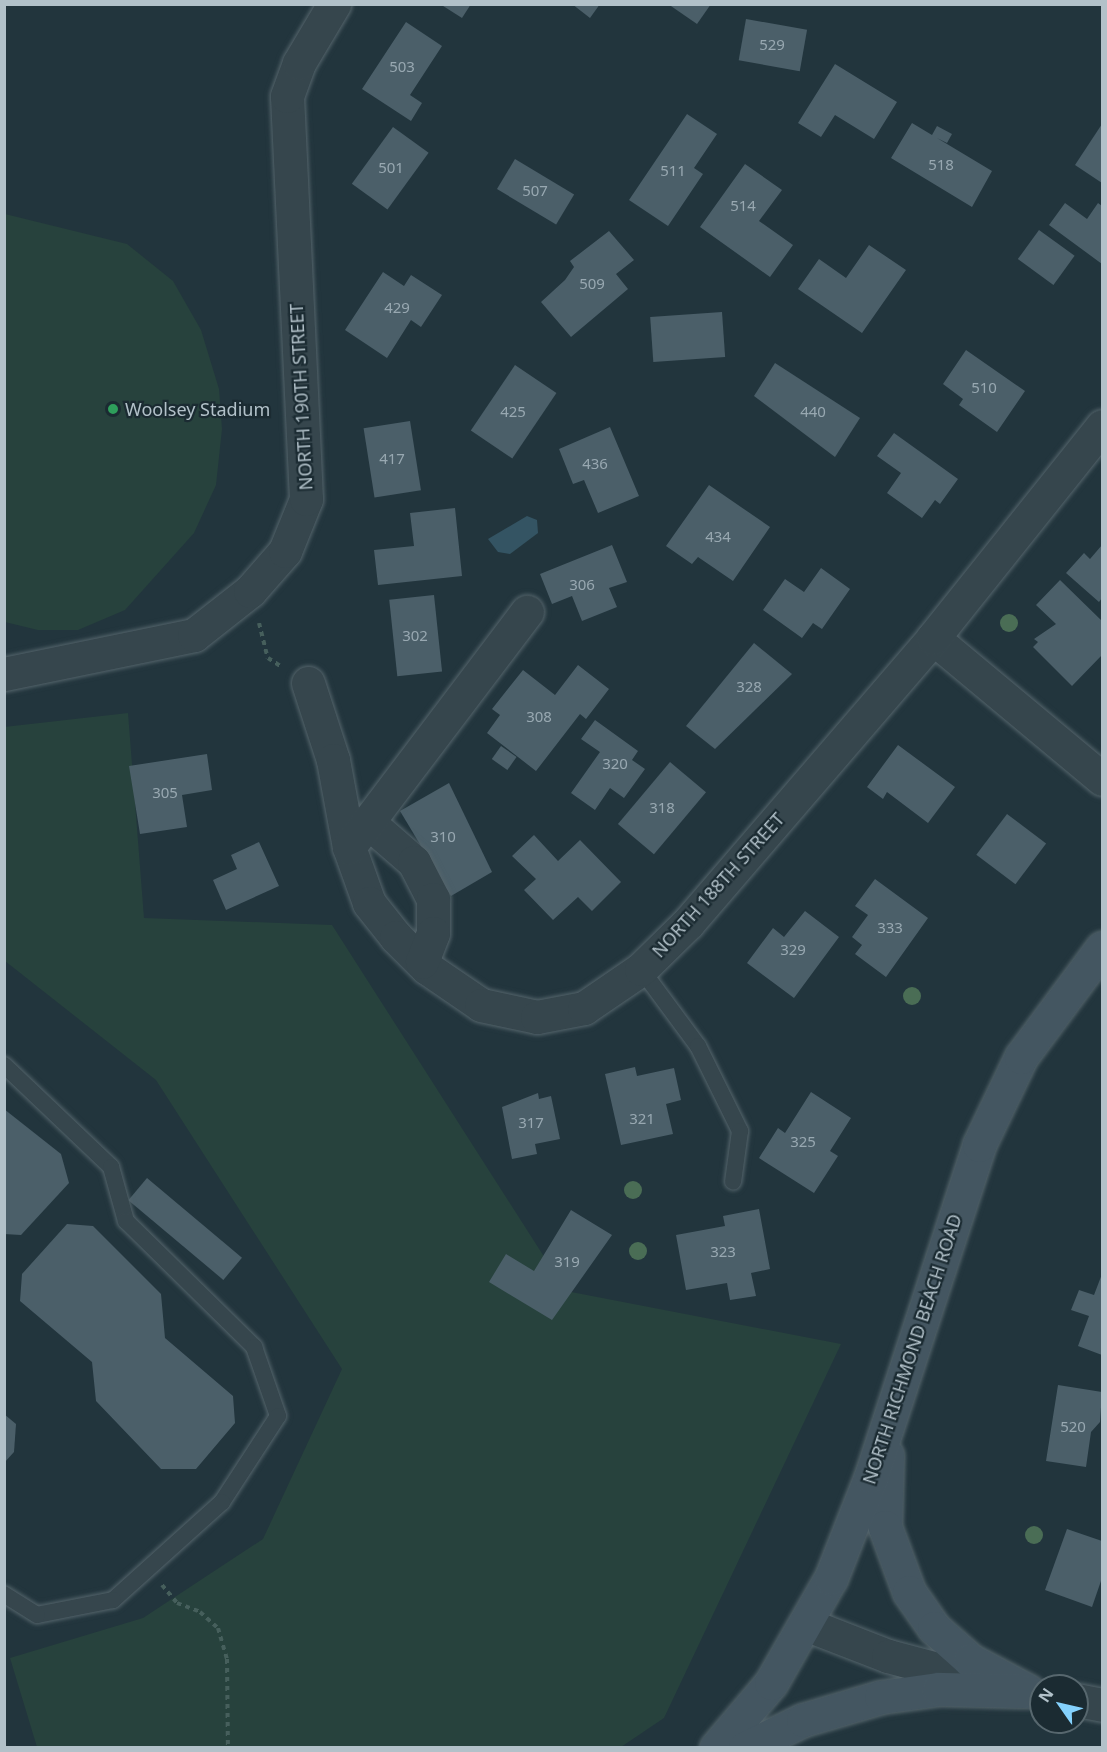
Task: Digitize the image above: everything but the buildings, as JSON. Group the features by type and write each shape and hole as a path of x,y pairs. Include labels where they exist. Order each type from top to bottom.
{"main road":[{"name":"NORTH RICHMOND BEACH ROAD","path":"716,1748 771,1683 808,1625 831,1578 888,1423 999,1099 1047,1016 1102,948"},
{"path":"888,1423 885,1527 909,1593 934,1628 970,1660 1029,1689"},
{"path":"745,1748 803,1720 881,1697 939,1689 1029,1692"}],"street":[{"name":"NORTH 190TH STREET","path":"4,674 194,635 250,591 285,551 306,499 287,96 299,63 334,4"},
{"name":"NORTH 188TH STREET","path":"308,683 358,834 369,903 422,962 481,1005 537,1017 584,1008 641,969 688,923 933,638 1102,426"},
{"path":"422,962 433,933 433,899 414,862 358,834 527,612"},
{"path":"933,638 1102,779"},
{"path":"808,1625 937,1671 1029,1691"}],"lane":[{"path":"641,969 698,1046 740,1131 733,1182"},
{"path":"4,1065 111,1167 126,1221 254,1347 278,1416 222,1502 113,1600 37,1615 4,1594"}],"path":[{"path":"250,591 268,658 308,683"},
{"path":"148,1568 177,1603 200,1612 218,1628 227,1659 228,1748"}],"green space":[{"name":"Woolsey Stadium","path":"5,214 127,244 173,281 201,330 219,389 222,429 216,485 194,533 125,610 78,630 38,630 5,622"},
{"path":"128,713 144,918 332,925 566,1291 841,1344 664,1718 621,1747 37,1747 10,1658 143,1618 263,1539 342,1369 156,1080 5,961 4,727"}],"water":[{"path":"527,516 537,520 538,533 510,554 498,552 488,539"}],"place":[{"name":"Woolsey Stadium","path":"113,409"}]}
